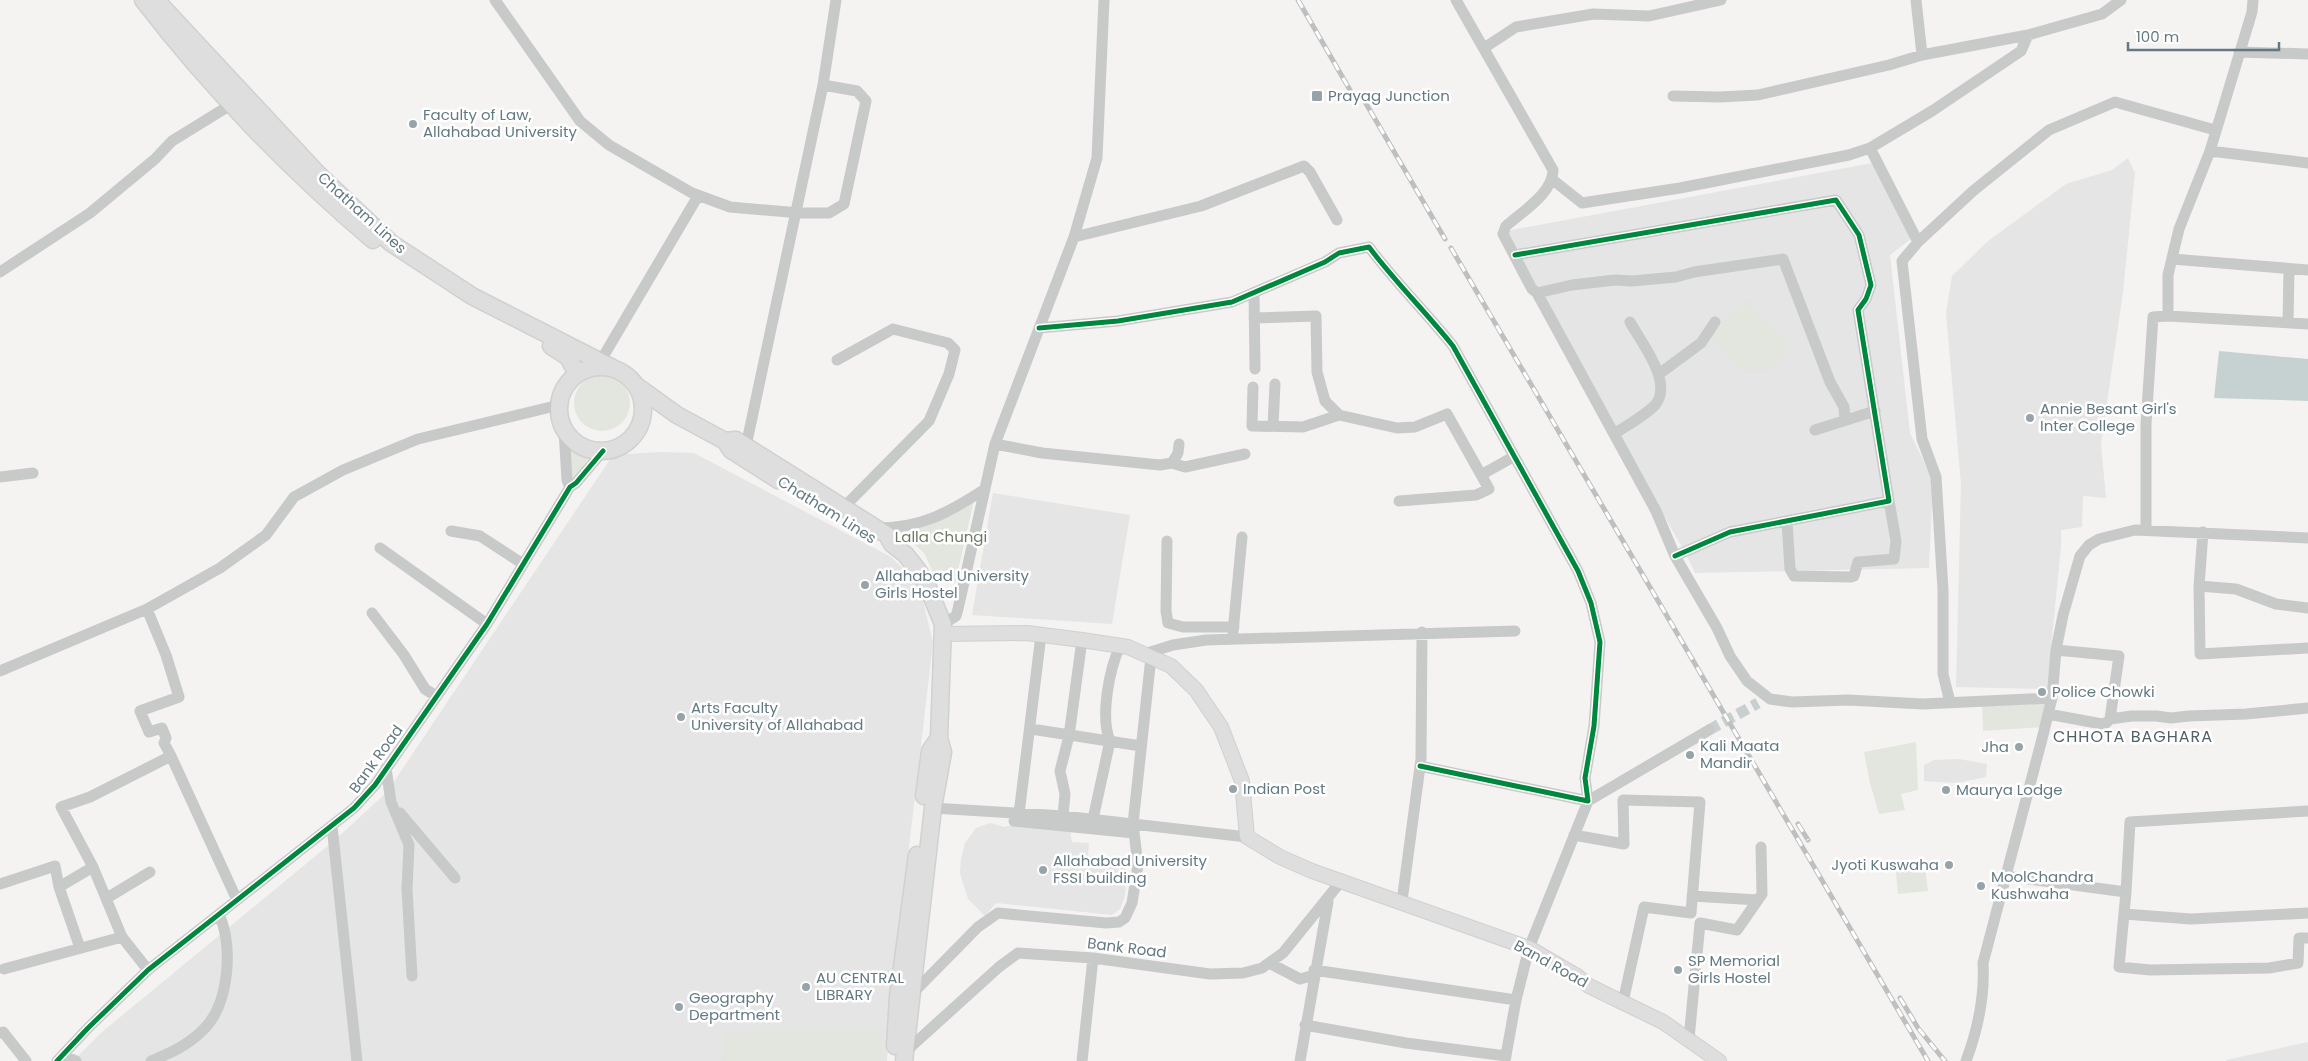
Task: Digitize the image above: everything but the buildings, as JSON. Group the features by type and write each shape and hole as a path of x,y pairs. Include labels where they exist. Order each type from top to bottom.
{"highway":[{"name":"Chatham Lines","path":"143,0 176,41 232,104 287,160 378,245 402,263 459,299 561,352 573,365 578,374"},
{"name":"Chatham Lines","path":"156,0 318,174 391,243 472,296 623,372 638,387 677,415 725,441 731,450 879,544 892,544 887,535 873,528 746,446 736,440 725,441"},
{"path":"607,365 595,367 578,374 569,382 562,393 559,404 560,418 564,430 571,439 581,446 603,451 617,448 630,440 639,429 643,415 643,401 638,387"},
{"path":"892,544 905,554 926,583 944,629 939,738 943,752 933,808 912,994 899,1057"},
{"path":"899,1057 898,997 930,751 939,738"}],"main road":[{"path":"944,629 1027,633 1120,646 1171,666 1196,690 1221,727 1242,781 1247,837"},
{"name":"Band Road","path":"1247,837 1280,857 1312,870 1529,948 1577,976 1589,986 1662,1022 1720,1061"}],"street":[{"path":"495,0 580,121 609,144 698,196 730,207 796,213 830,212 844,204 862,130 866,100 857,91 823,85"},
{"path":"746,446 823,85 836,0"},
{"path":"944,629 956,616 958,609 995,444 1074,236 1097,158 1104,0"},
{"path":"1456,0 1554,170 1553,180 1547,189 1506,226 1503,234 1532,289 1538,293 1656,511 1675,556 1717,628 1730,656 1747,681 1770,699 1792,702"},
{"path":"1484,48 1516,27 1592,14 1649,16 1721,0"},
{"path":"1916,0 1922,55"},
{"path":"1672,96 1720,97 1758,94 1889,66 1922,55 2028,35 2102,14 2120,0"},
{"path":"2168,316 2168,276 2180,228 2210,151 2252,12 2253,0"},
{"path":"1553,180 1582,203 1680,188 1849,155 1870,148 1932,111 2020,51 2028,35"},
{"path":"2239,52 2308,54"},
{"path":"1950,702 1944,674 1943,590 1936,476 1922,439 1902,261 1918,242 1973,191 2049,130 2115,102 2215,130"},
{"path":"0,272 90,213 155,159 172,141 232,104"},
{"path":"1870,148 1918,242"},
{"path":"2210,151 2308,163"},
{"path":"1074,236 1201,206 1304,166 1310,172 1337,220"},
{"path":"607,365 698,196"},
{"path":"1515,255 1836,200 1859,235 1871,284 1866,299 1858,310 1896,541 1894,559 1858,562 1854,576 1851,577 1794,576 1790,569 1787,521"},
{"path":"1039,328 1118,321 1232,302 1325,262 1339,253 1369,247 1453,346 1578,571 1591,604 1600,642 1594,726 1585,778 1588,801 1529,948 1516,1000 1505,1059 1306,1025"},
{"path":"1538,293 1572,285 1615,280 1632,281 1676,277 1694,272 1783,259 1830,382 1844,407 1845,420"},
{"path":"2172,259 2308,270"},
{"path":"2288,322 2289,269"},
{"path":"1254,293 1254,369"},
{"path":"1254,318 1316,316 1317,372 1325,402 1339,415 1397,428 1415,427 1447,414 1489,489 1476,495 1399,501"},
{"path":"2146,530 2146,424 2153,317 2168,316 2308,324"},
{"path":"1614,434 1655,405 1661,392 1660,374 1630,322"},
{"path":"1660,374 1701,343 1715,322"},
{"path":"837,360 893,329 948,343 955,350 949,374 929,421 842,508"},
{"path":"1273,426 1275,384"},
{"path":"1253,387 1252,426 1303,427 1339,415"},
{"path":"0,671 147,609 228,563 266,535 294,497 342,470 418,439 559,404"},
{"path":"1815,430 1875,411"},
{"path":"564,430 567,480 570,487"},
{"path":"995,444 1042,453 1129,463 1160,465 1172,463 1185,467 1245,454"},
{"path":"1172,463 1178,453 1179,444"},
{"name":"Bank Road","path":"60,1058 148,970 332,826 354,808 375,785 487,624 570,487 576,483 603,451"},
{"path":"1481,475 1513,457"},
{"path":"0,477 33,473"},
{"path":"873,528 901,528 919,524 958,507 986,489"},
{"path":"1675,556 1730,532 1889,501"},
{"path":"1966,1061 1977,1032 1984,984 1983,963 2052,698 2056,650 2063,615 2080,556 2089,545 2099,539 2135,530 2308,538"},
{"path":"451,531 480,536 523,564"},
{"path":"2203,532 2198,586 2200,654 2308,648"},
{"path":"1232,639 1242,537"},
{"path":"1168,541 1166,611 1168,623 1182,627 1234,627"},
{"path":"380,548 487,624"},
{"path":"2198,586 2236,589 2276,604 2308,608"},
{"path":"147,609 166,655 178,696 140,710 149,732 162,728 166,738 164,743 237,900"},
{"path":"372,613 404,655 425,689 436,696"},
{"path":"912,994 978,927 998,913 1106,923 1119,922 1126,918 1132,904 1138,865 1133,828 1148,656 1173,645 1206,640 1422,632 1515,631"},
{"path":"1402,901 1420,766 1422,632"},
{"path":"1020,814 1041,635"},
{"path":"1063,816 1066,794 1060,772 1069,736 1082,640"},
{"path":"1094,819 1110,741 1106,731 1108,687 1113,663 1120,646"},
{"path":"2056,650 2119,656 2110,719"},
{"path":"1758,703 1848,700 1900,704 2052,698"},
{"path":"2048,714 2102,724 2110,719 2132,716 2172,718 2308,708"},
{"path":"1031,729 1141,746"},
{"path":"1420,766 1588,801 1710,730"},
{"path":"148,970 122,937 93,867 61,807 97,794 171,756"},
{"path":"386,768 390,802 409,845 407,889 412,976"},
{"path":"1574,835 1624,844 1623,800 1700,802 1691,913 1644,907 1623,1002"},
{"path":"390,802 455,878"},
{"path":"933,808 1094,819 1133,828"},
{"path":"2308,811 2130,822 2119,967 2150,970 2269,968 2303,963 2299,938 2308,938"},
{"path":"964,815 1247,837"},
{"path":"332,826 357,1061"},
{"path":"1689,1039 1700,923 1736,930 1762,894 1762,847"},
{"path":"0,884 55,866 59,888 80,948"},
{"path":"59,888 93,867"},
{"path":"107,898 150,872"},
{"path":"2006,876 2126,892"},
{"name":"Bank Road","path":"899,1057 999,967 1018,953 1093,958 1210,974 1243,973 1271,964 1283,953 1328,900 1342,880"},
{"path":"1692,896 1758,900"},
{"path":"1300,1061 1328,900"},
{"path":"2124,914 2191,919 2308,913"},
{"path":"151,1061 182,1048 205,1028 219,1004 227,972 228,951 225,927 219,914"},
{"path":"4,969 122,937"},
{"path":"1082,1061 1093,958"},
{"path":"1271,964 1300,979 1314,972 1516,1000"},
{"path":"0,1032 26,1061"},
{"path":"60,1058 76,1061"}],"shaded area":[{"name":"Annie Besant Girl's Inter College","path":"2128,158 2135,173 2123,292 2101,444 2106,498 2083,496 2082,527 2061,530 2047,689 1956,687 1961,484 1946,313 1952,276 1988,241 2066,184 2112,170"},
{"path":"1878,162 1916,235 1890,255 1910,433 1933,481 1929,568 1695,573 1686,554 1509,247 1506,231"},
{"path":"2219,351 2308,359 2308,401 2214,398"},
{"name":"Arts Faculty University of Allahabad","path":"659,452 694,453 891,557 919,584 933,643 890,1008 887,1061 73,1061 102,1032 336,839 387,792 613,455"},
{"path":"993,493 1130,515 1112,624 972,615"},
{"path":"1959,759 1987,764 1986,777 1957,783 1924,781 1924,765 1934,760"},
{"name":"Allahabad University FSSI building","path":"990,823 1005,827 1017,823 1070,829 1072,842 1089,843 1088,856 1121,859 1126,867 1126,879 1125,896 1120,909 1112,915 996,903 985,916 968,899 960,873 965,843 976,828"},
{"path":"2308,1042 2308,1061 2226,1061 2226,1060"}],"green space":[{"path":"1747,300 1792,347 1768,370 1740,370 1708,335"},
{"path":"602,375 613,377 622,383 628,392 630,403 628,414 622,423 613,429 602,431 591,429 582,423 576,414 574,403 576,392 582,383 591,377"},
{"path":"569,441 591,453 575,481 570,480"},
{"name":"Lalla Chungi","path":"976,492 955,583 938,583 924,553 893,526 922,517"},
{"path":"2048,700 2042,727 1983,731 1982,704"},
{"path":"1916,742 1918,790 1901,794 1905,810 1879,814 1864,752"},
{"path":"1924,860 1928,891 1898,894 1895,863"},
{"path":"881,1031 883,1061 722,1061 724,1033"}],"tunnel":[{"path":"1709,730 1758,703"}],"railway":[{"path":"1298,0 1350,90"},
{"path":"1361,95 1445,239"},
{"path":"1451,248 1928,1061"},
{"path":"1798,824 1808,840"},
{"path":"1900,998 1918,1028 1945,1061"}],"cycle path":[{"path":"1515,255 1836,200 1859,235 1871,285 1866,299 1858,310 1889,501 1730,532 1675,556"},
{"path":"1039,328 1118,321 1232,302 1325,262 1339,253 1369,247 1453,346 1578,571 1591,603 1600,642 1594,726 1585,778 1588,801 1420,766"},
{"path":"57,1061 148,970 354,808 375,785 487,624 570,487 576,483 603,451"}],"place":[{"name":"Prayag Junction","path":"1317,96"},
{"name":"Faculty of Law, Allahabad University","path":"413,124"},
{"name":"Annie Besant Girl's Inter College","path":"2030,418"},
{"name":"Allahabad University Girls Hostel","path":"865,585"},
{"name":"Police Chowki","path":"2042,692"},
{"name":"Arts Faculty University of Allahabad","path":"681,717"},
{"name":"Jha","path":"2019,747"},
{"name":"Kali Maata Mandir","path":"1690,755"},
{"name":"Indian Post","path":"1233,789"},
{"name":"Maurya Lodge","path":"1946,790"},
{"name":"Jyoti Kuswaha","path":"1949,865"},
{"name":"Allahabad University FSSI building","path":"1043,870"},
{"name":"MoolChandra Kushwaha","path":"1981,886"},
{"name":"SP Memorial Girls Hostel","path":"1678,970"},
{"name":"AU CENTRAL LIBRARY","path":"806,987"},
{"name":"Geography Department","path":"679,1007"}],"district":[{"name":"CHHOTA BAGHARA","path":"2133,736"}]}
